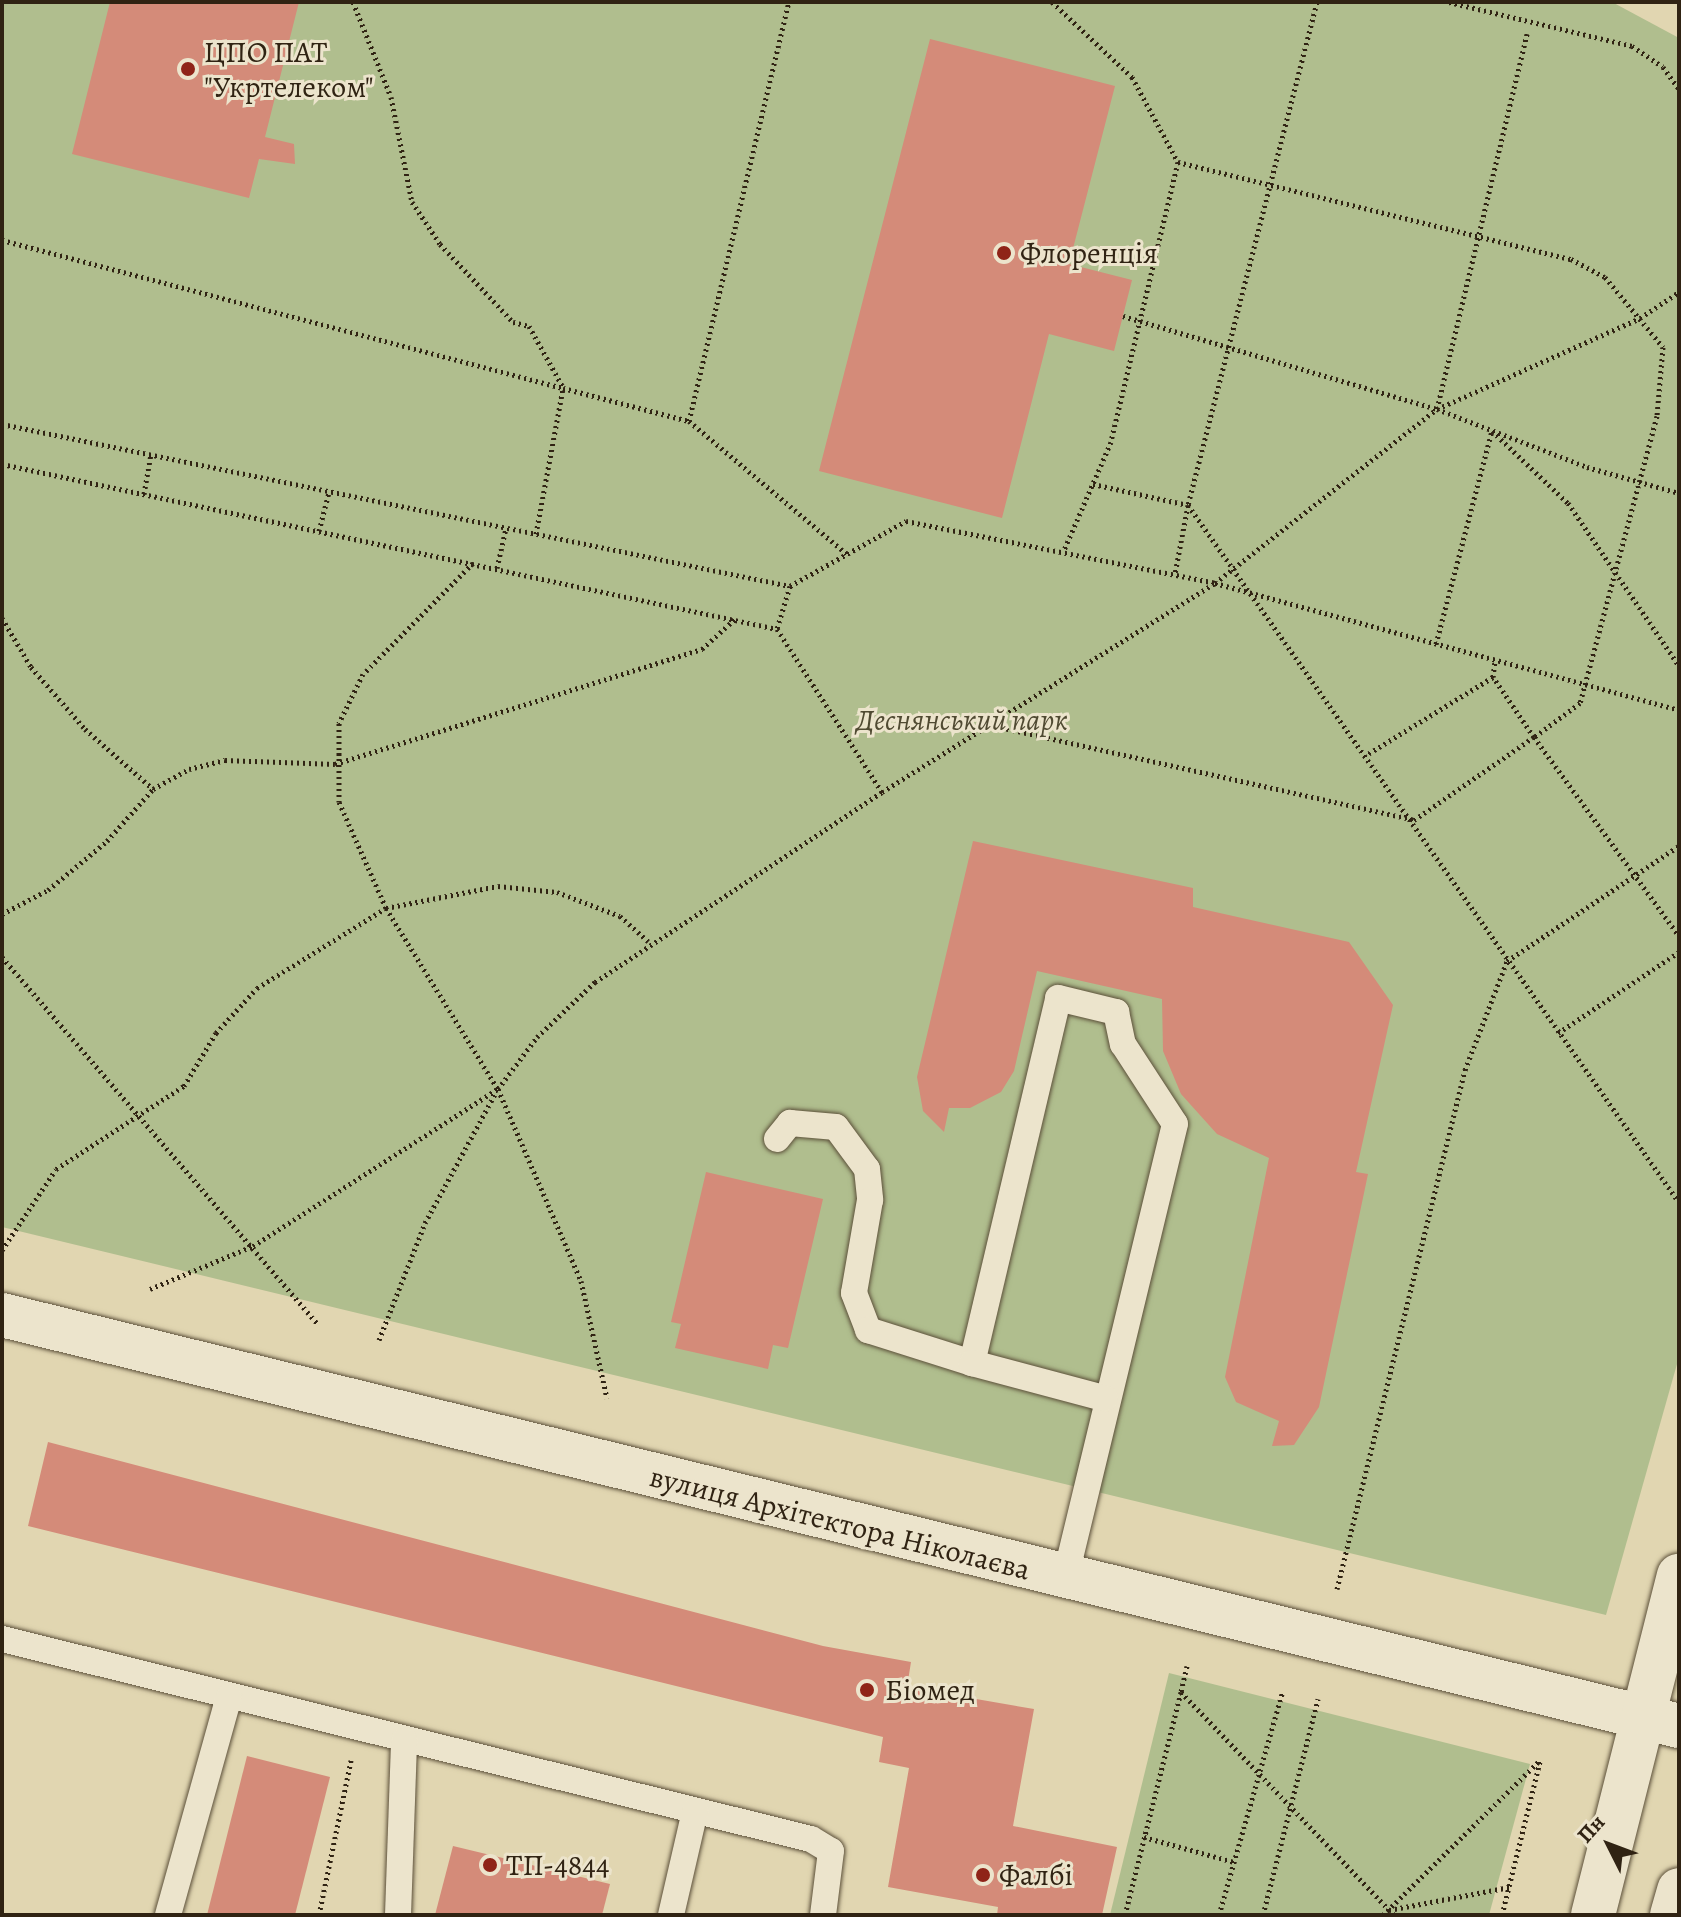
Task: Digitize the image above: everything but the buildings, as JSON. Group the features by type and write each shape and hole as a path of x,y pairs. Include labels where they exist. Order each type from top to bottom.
{"street":[{"name":"вулиця Архітектора Ніколаєва","path":"2,1315 1065,1579 1661,1723"},
{"path":"1593,1915 1661,1723 1679,1576"},
{"path":"1672,1915 1679,1890"}],"lane":[{"path":"972,1363 1058,998 1116,1012 1123,1044 1175,1124 1104,1398 1065,1579"},
{"path":"777,1139 790,1123 836,1127 867,1169 870,1200 854,1293 868,1330 972,1363 1104,1398"},
{"path":"2,1639 404,1741 811,1839 831,1851 823,1915"},
{"path":"168,1915 229,1697"},
{"path":"398,1915 404,1741"},
{"path":"671,1915 695,1811"}],"path":[{"path":"353,2 391,97 412,202 440,244 513,322 529,326 563,388 536,534"},
{"path":"689,421 789,2"},
{"path":"1052,2 1132,77 1178,162 1143,321 1093,484 1064,550"},
{"path":"1175,574 1188,505 1227,347 1271,190 1317,2"},
{"path":"1449,2 1632,46 1663,67 1679,89"},
{"path":"1437,409 1481,238 1527,34"},
{"path":"994,726 1414,820 1580,703 1618,570 1667,366 1663,347 1605,277 1571,259 1271,190 1178,162"},
{"path":"2,240 689,421 847,554"},
{"path":"379,1340 425,1223 498,1089 537,1037 648,941 882,792 994,726 1215,583 1437,409 1640,318 1679,292"},
{"path":"1123,316 1437,409 1639,483 1679,493"},
{"path":"2,424 790,586 906,521 1064,550 1215,583 1679,710"},
{"path":"1492,431 1568,503 1618,570 1679,666"},
{"path":"1436,644 1492,431"},
{"path":"144,494 151,454"},
{"path":"2,464 777,629 882,792"},
{"path":"1093,484 1188,505 1231,571 1414,820 1507,961 1676,1198"},
{"path":"319,531 329,492"},
{"path":"497,568 506,528"},
{"path":"473,563 363,674 339,723 335,764 339,802 386,908 498,1089 581,1281 607,1398"},
{"path":"777,629 790,586"},
{"path":"2,618 67,708 153,789"},
{"path":"2,914 48,890 107,841 153,789 225,760 335,764 702,649 735,619"},
{"path":"1495,660 1493,677 1679,936"},
{"path":"1366,755 1493,677"},
{"path":"1337,1589 1465,1070 1507,961 1679,846"},
{"path":"2,1250 56,1169 184,1086 216,1033 257,988 386,908 498,886 557,892 620,916 648,941"},
{"path":"1558,1033 1679,952"},
{"path":"2,957 142,1116 318,1325"},
{"path":"150,1289 253,1246 498,1089"},
{"path":"1125,1915 1187,1666"},
{"path":"1219,1915 1283,1691"},
{"path":"1181,1692 1388,1914"},
{"path":"1263,1915 1293,1809 1318,1699"},
{"path":"319,1915 359,1729"},
{"path":"1388,1914 1540,1760 1502,1915"},
{"path":"1144,1837 1234,1862"},
{"path":"1388,1914 1510,1887"}],"green space":[{"name":"Деснянський парк","path":"2,2 1612,2 1679,38 1679,1357 1606,1615 2,1227"},
{"path":"1169,1673 1530,1764 1489,1915 1110,1915"}],"place":[{"name":"ЦПО ПАТ \"Укртелеком\"","path":"188,69"},
{"name":"Флоренція","path":"1004,253"},
{"name":"Біомед","path":"867,1690"},
{"name":"ТП-4844","path":"490,1865"},
{"name":"Фалбі","path":"983,1875"}]}
